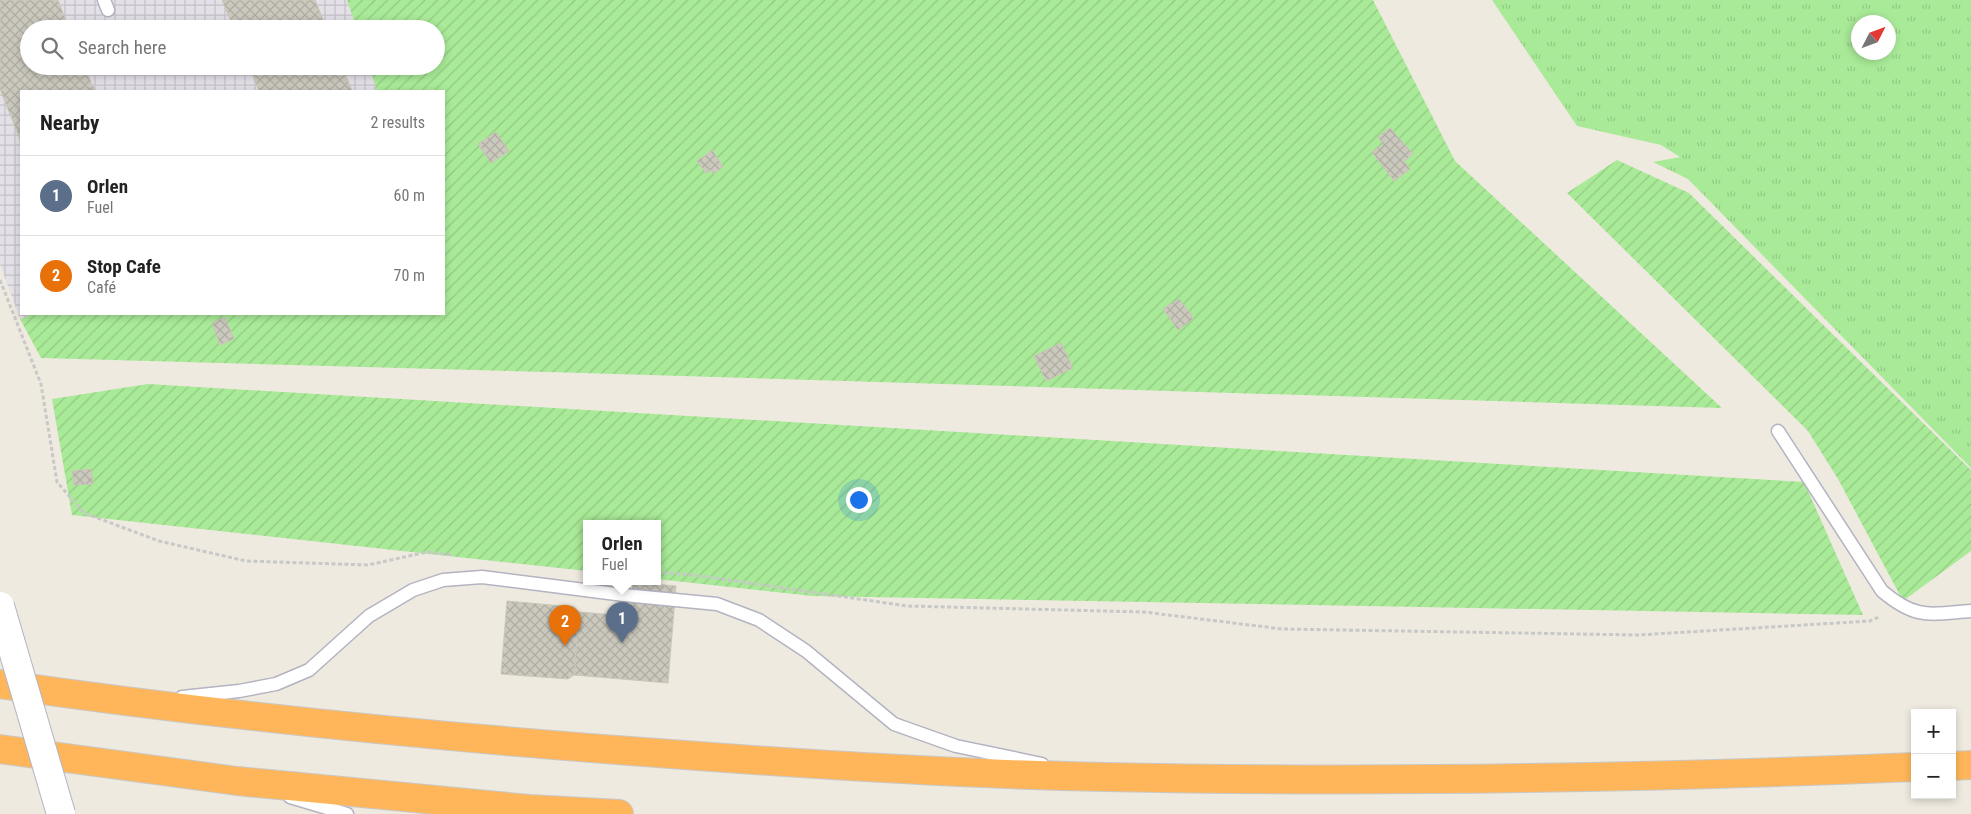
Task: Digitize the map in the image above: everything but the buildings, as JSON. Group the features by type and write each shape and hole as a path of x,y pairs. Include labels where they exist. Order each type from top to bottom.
{"highway":[{"path":"0,684 97,698 498,742 848,767 1103,777 1424,780 1725,775 1911,767"},
{"path":"0,748 238,781 530,809 619,814"},
{"path":"1956,766 1971,765"}],"street":[{"path":"0,606 61,814"}],"lane":[{"path":"1778,431 1882,591 1899,606 1925,615 1971,611"},
{"path":"97,698 149,699 202,696 276,684 309,670 369,616 413,590 443,580 482,577 717,604 759,620 790,641 894,724 956,746 1103,777"},
{"path":"238,781 347,814"}],"path":[{"path":"0,280 41,384 57,482 84,513 159,541 246,561 368,565"},
{"path":"661,572 701,576 907,606 1144,612 1282,629 1638,636 1870,621 1899,606"}],"shaded area":[{"path":"0,0 347,0 354,20 20,20 20,75 372,75 377,90 20,90 20,315 31,315 20,319 0,264"}],"green space":[{"path":"347,0 1373,0 1455,161 1722,408 41,358 20,319 31,315 445,315 445,90 377,90 372,75 445,75 445,20 354,20"},
{"path":"1492,0 1971,0 1971,468 1688,179 1653,162 1680,157 1661,145 1577,126"},
{"path":"1617,160 1689,193 1971,470 1971,551 1903,601 1838,479 1808,431 1567,193"},
{"path":"148,384 1804,482 1863,615 812,596 661,579 661,520 583,520 583,571 72,515 52,399"}],"place":[{"name":"Orlen","path":"622,643"},
{"name":"Stop Cafe","path":"565,646"}]}
